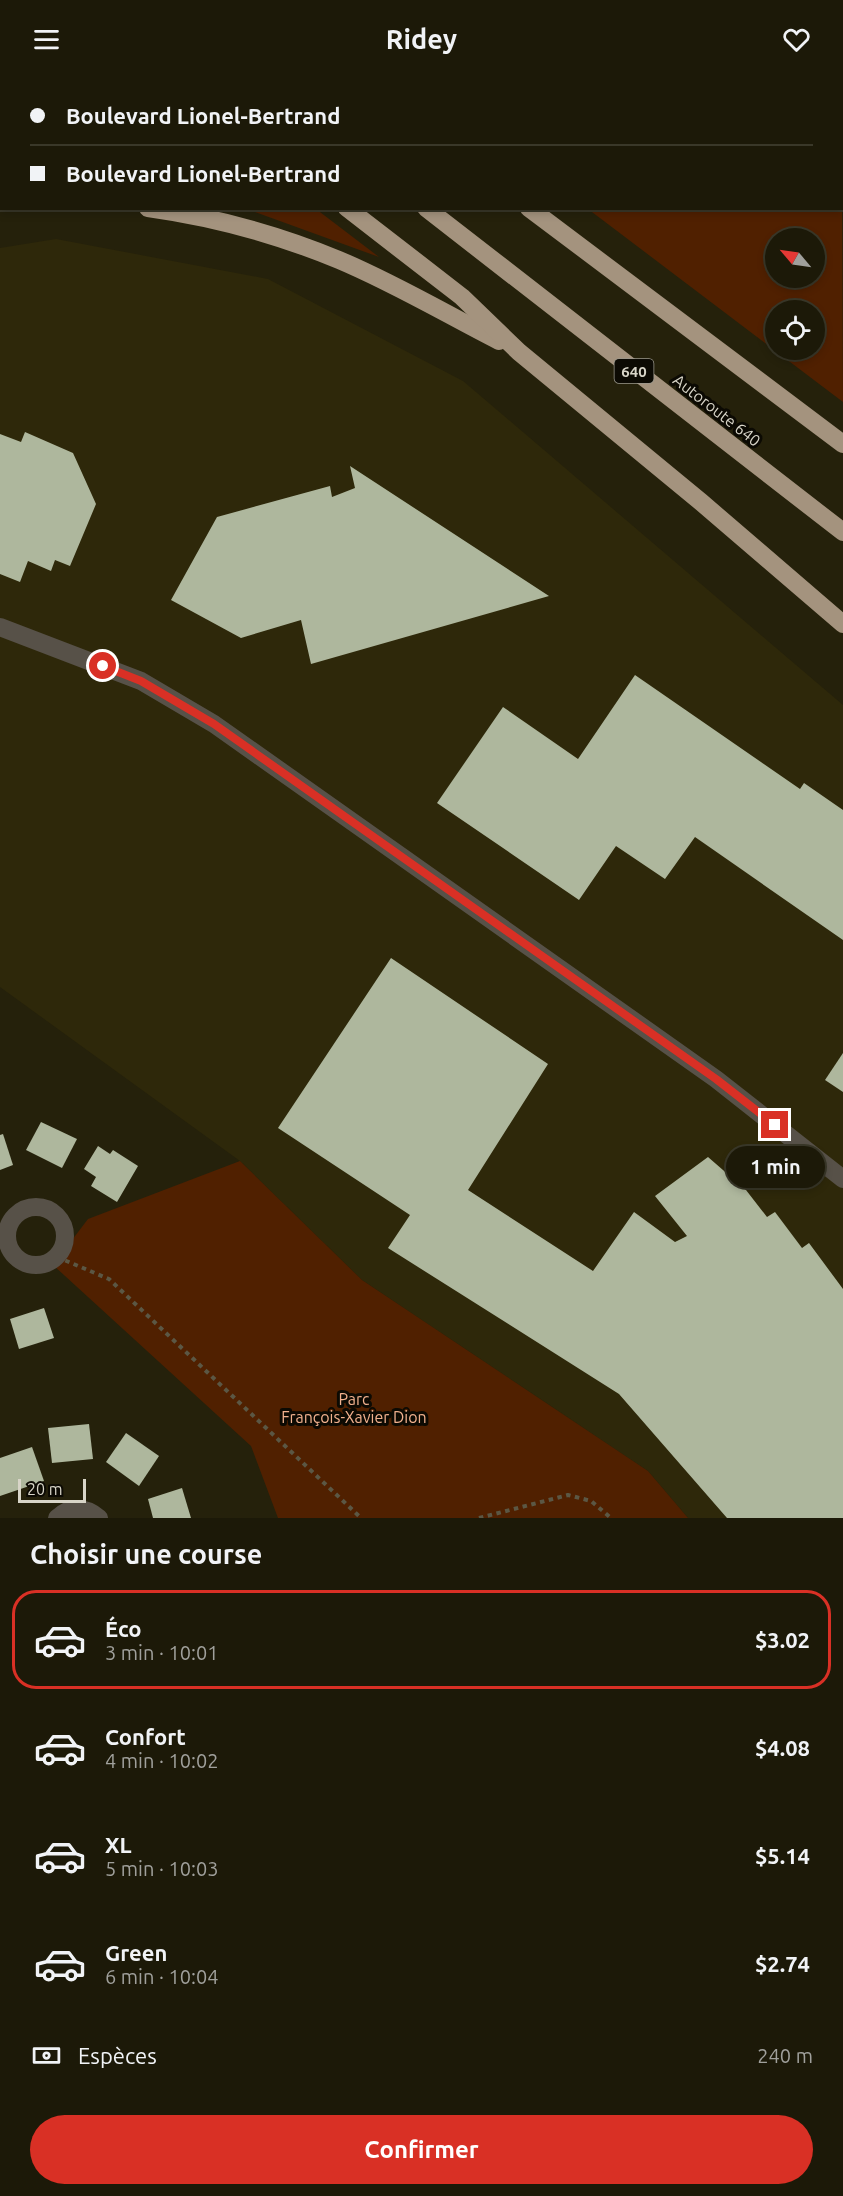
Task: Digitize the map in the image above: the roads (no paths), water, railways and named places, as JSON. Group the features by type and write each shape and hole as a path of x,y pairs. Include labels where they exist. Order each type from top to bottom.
{"highway":[{"path":"158,210 245,228 339,260 400,289 519,352"},
{"path":"350,210 462,297 519,352 701,502 843,624"},
{"name":"Autoroute 640","path":"429,210 843,532"},
{"path":"532,210 843,444"}],"street":[{"path":"0,627 141,681 214,724 716,1079 843,1179"},
{"path":"33,1206 53,1211 65,1228 66,1238 63,1248 57,1257 42,1265 25,1264 4,1245 9,1224 15,1215 33,1206"},
{"path":"57,1518 65,1511 83,1509 99,1518"}],"park label":[{"name":"Parc François-Xavier Dion","path":"354,1408"}]}
